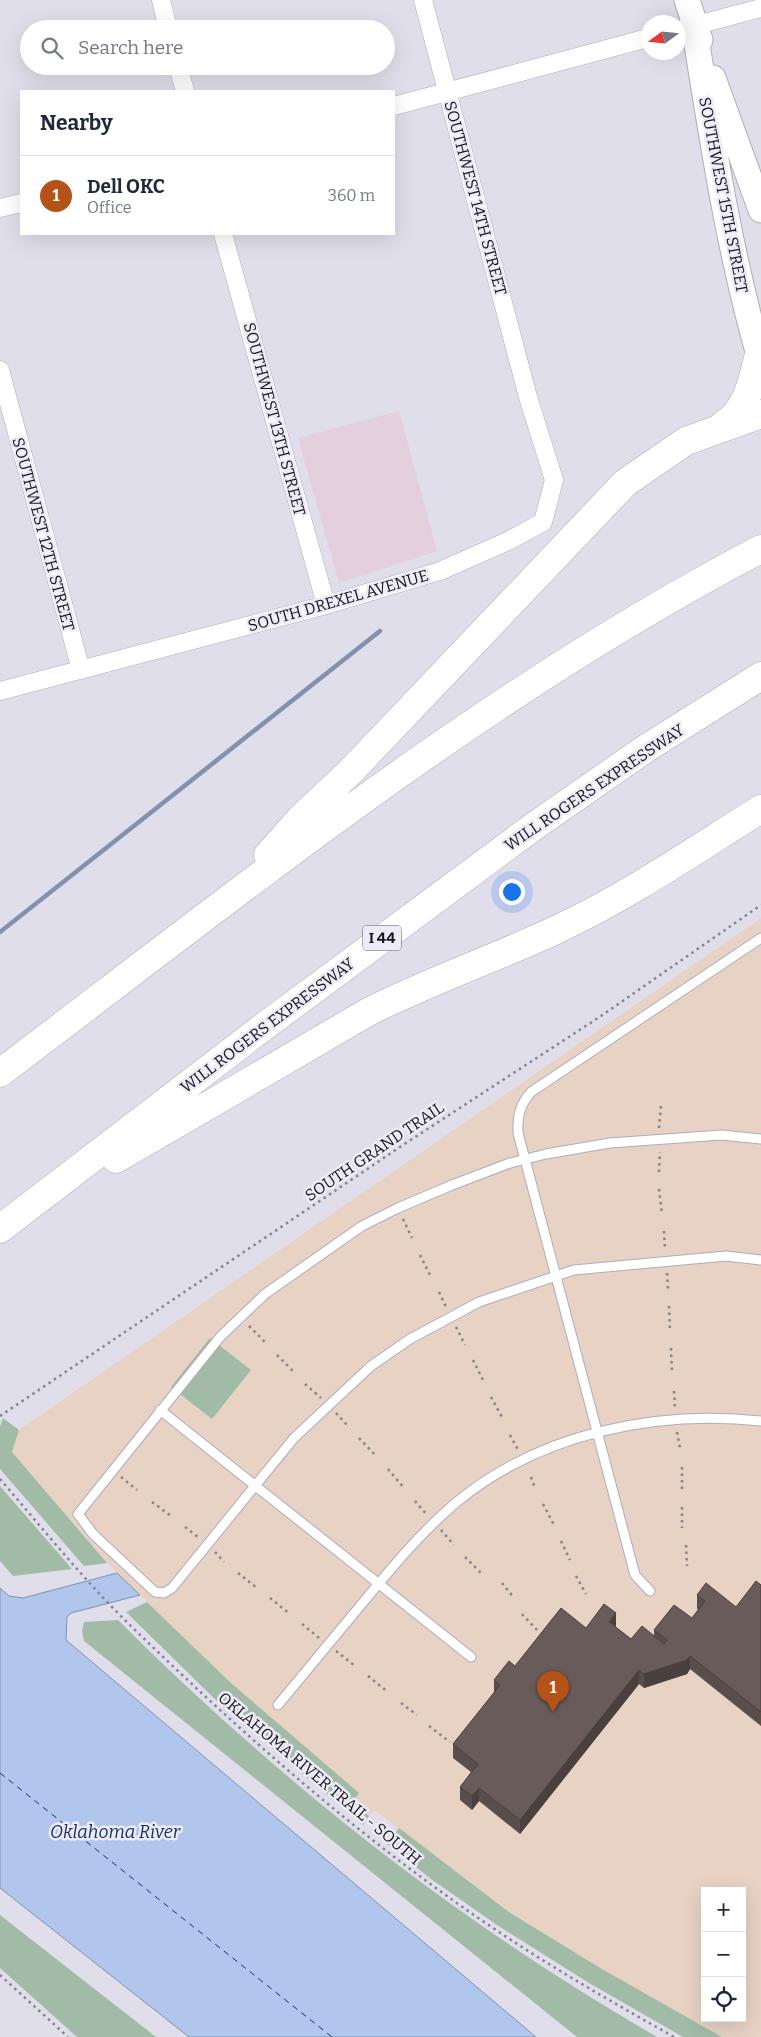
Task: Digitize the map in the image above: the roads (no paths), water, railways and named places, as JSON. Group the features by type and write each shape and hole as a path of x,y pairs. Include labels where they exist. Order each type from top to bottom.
{"highway":[{"path":"719,428 733,419 743,406 760,358"},
{"path":"225,903 300,819 351,771 625,483 655,460 686,441 761,414"},
{"path":"0,1073 392,778 509,698 601,640 752,554"},
{"name":"WILL ROGERS EXPRESSWAY","path":"8,1224 258,1031 532,827 645,749 761,676"},
{"path":"8,1224 324,1036 409,991 558,929 599,909 761,808"}],"main road":[{"name":"SOUTHWEST 15TH STREET","path":"687,0 686,28 726,220 752,294 760,358"},
{"name":"SOUTHWEST 15TH STREET","path":"686,28 761,210"}],"street":[{"path":"161,0 166,20"},
{"name":"SOUTHWEST 14TH STREET","path":"423,0 528,397"},
{"path":"686,28 761,8"},
{"path":"395,106 641,40"},
{"path":"181,75 185,90"},
{"path":"0,208 20,203"},
{"name":"SOUTHWEST 13TH STREET","path":"223,235 326,605"},
{"name":"SOUTHWEST 12TH STREET","path":"0,370 81,670"},
{"name":"SOUTH DREXEL AVENUE","path":"0,691 326,605 440,571 508,541 543,522 554,480 528,397"}],"lane":[{"path":"650,1591 635,1576 525,1159 518,1125 523,1102 531,1092 761,938"},
{"path":"761,1138 722,1135 610,1143 525,1159 398,1208 337,1242 265,1294 220,1338 78,1514 93,1534 155,1592 164,1593 172,1588 294,1438 371,1366 410,1339 479,1302 574,1270 666,1260 726,1256 761,1260"},
{"path":"160,1410 471,1657"},
{"path":"278,1705 379,1584 434,1523 487,1480 552,1446 598,1432 675,1420 727,1417 761,1421"}],"water":[{"name":"Oklahoma River","path":"117,1573 140,1595 71,1613 67,1617 66,1640 536,2037 189,2037 0,1888 0,1588 9,1596 23,1598"}],"waterway":[{"path":"0,932 380,631"}],"place":[{"name":"Dell OKC","path":"553,1712"}]}
